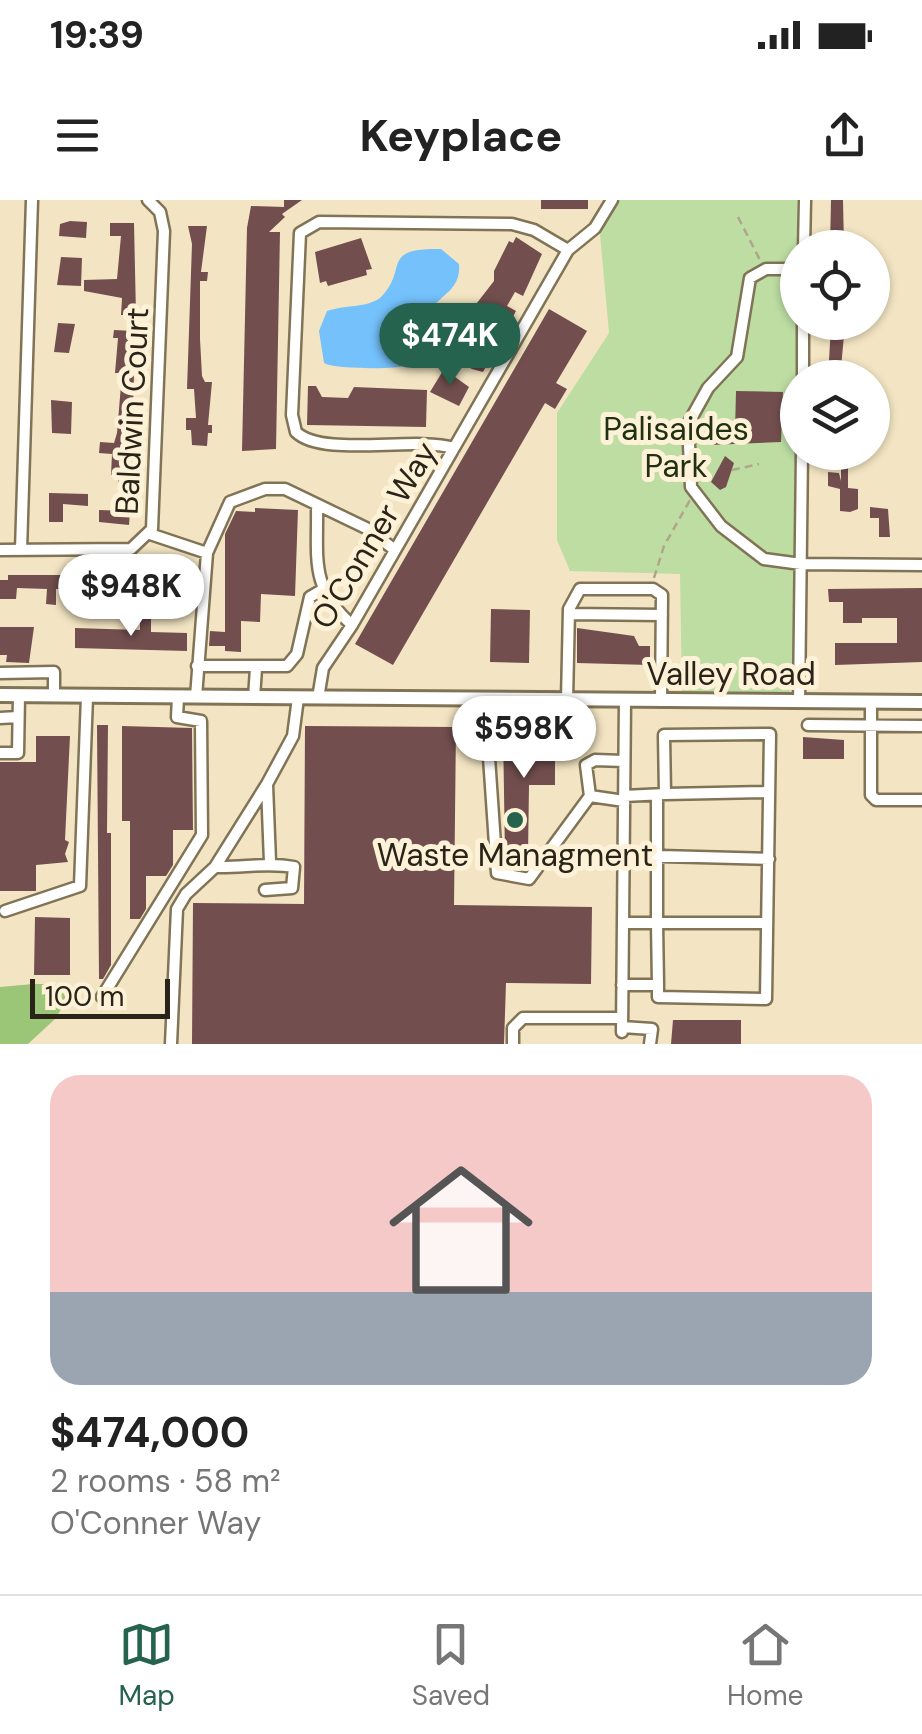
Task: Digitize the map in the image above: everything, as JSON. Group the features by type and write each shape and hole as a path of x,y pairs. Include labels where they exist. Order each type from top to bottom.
{"main road":[{"name":"Valley Road","path":"0,695 922,702"}],"street":[{"path":"21,550 32,200"},
{"name":"Baldwin Court","path":"0,550 131,549 150,534 155,512 164,231 160,212 148,200"},
{"name":"O'Conner Way","path":"318,698 322,668 352,626 568,250 595,228 612,200"},
{"path":"804,230 805,200"},
{"path":"454,448 431,443 315,443 296,432 292,414 300,233 319,222 512,224 534,230 568,250"},
{"path":"780,270 761,271 747,283 738,357 708,388 688,424 688,476 697,497 739,544 764,560 922,565"},
{"path":"799,702 802,470"},
{"path":"196,697 207,553 216,526 235,499 265,489 285,488 366,528 395,550"},
{"path":"317,505 322,590 329,605 352,626"},
{"path":"150,534 207,553"},
{"path":"567,700 568,614 580,589 653,589 662,595 660,700"},
{"path":"197,666 287,666 297,654 310,597 322,590"},
{"path":"568,614 662,615"},
{"path":"254,698 256,668"},
{"path":"0,673 54,672 54,696"},
{"path":"0,753 18,753 18,696"},
{"path":"5,911 69,894 80,886 87,696"},
{"path":"102,997 202,835 201,720 177,717 178,697"},
{"path":"171,1044 177,908 215,867 267,784 294,736 298,698"},
{"path":"622,1026 625,700"},
{"path":"832,702 832,725"},
{"path":"871,702 871,795 876,800 922,800"},
{"path":"0,718 18,717"},
{"path":"808,725 922,726"},
{"path":"770,734 766,792 766,999 658,997 657,855 661,794 664,735 770,734"},
{"path":"488,744 496,874 529,879 590,796 586,765 594,760 624,761"},
{"path":"267,784 270,862"},
{"path":"590,796 766,792"},
{"path":"623,855 769,859"},
{"path":"215,867 253,868 270,862 294,867 292,888 265,890"},
{"path":"623,923 766,923"},
{"path":"622,985 658,985"},
{"path":"513,1044 513,1028 523,1018 652,1029 650,1044"}],"path":[{"path":"738,217 759,249 761,271"},
{"path":"732,470 759,464"},
{"path":"653,589 670,532 690,500 697,497"}],"green space":[{"name":"Palisaides Park","path":"620,200 797,200 797,230 780,230 780,340 796,340 796,360 780,360 780,470 795,470 794,684 789,693 682,693 680,574 570,571 557,540 557,413 609,333 600,234"},
{"path":"58,984 67,1000 55,1019 28,1044 0,1044 0,987"}],"water":[{"path":"441,249 459,264 457,279 425,318 407,365 366,368 324,363 319,331 327,311 376,301 389,287 402,256"}],"building":[{"path":"284,200 302,200 282,214 285,217 269,232 280,232 276,449 242,451 247,228 251,206 284,207"},
{"path":"541,200 588,200 588,209 541,209"},
{"path":"831,200 843,200 844,230 830,230"},
{"path":"87,222 86,238 59,236 60,224"},
{"path":"110,223 134,223 136,315 121,315 122,298 84,291 84,280 117,279 121,236 110,236"},
{"path":"188,226 207,226 201,272 208,272 207,281 200,281 200,339 202,376 205,382 212,382 208,425 212,425 212,433 208,433 207,446 192,445 191,430 186,430 186,418 196,418 194,389 187,389 192,244"},
{"path":"516,237 542,254 523,296 515,292 507,306 516,311 483,372 472,369 449,356 473,308 494,281 494,271 509,241 513,243"},
{"path":"361,238 372,269 366,270 367,275 328,286 326,281 320,283 315,252"},
{"path":"61,257 82,258 81,286 57,285"},
{"path":"549,309 587,331 556,383 567,389 555,409 545,403 393,665 355,644"},
{"path":"58,323 75,324 69,353 54,352"},
{"path":"114,330 134,331 135,337 131,486 118,485 119,475 111,475 112,454 99,453 100,442 114,443 117,433 122,373 115,373 118,338 113,338"},
{"path":"830,340 844,340 842,360 829,360"},
{"path":"444,369 469,387 459,406 430,392"},
{"path":"308,386 316,386 322,397 348,398 354,387 427,390 426,427 307,425"},
{"path":"736,391 780,392 780,442 709,445 710,430 735,431"},
{"path":"51,400 72,402 71,434 52,433"},
{"path":"725,456 734,463 726,487 720,490 711,482"},
{"path":"841,470 848,470 848,488 858,489 858,509 840,511 840,489 828,486 828,472 839,473 841,481"},
{"path":"49,493 88,494 88,506 63,504 63,522 49,522"},
{"path":"870,507 888,509 890,537 879,537 879,518 870,518"},
{"path":"255,508 298,510 295,596 261,594 260,622 241,621 241,652 225,651 225,646 209,646 210,631 225,632 225,534 236,511 255,512"},
{"path":"99,510 130,511 129,525 99,522"},
{"path":"171,562 184,562 183,604 170,604"},
{"path":"8,575 88,575 88,589 56,589 56,605 46,604 47,589 17,588 16,599 0,599 0,580 8,580"},
{"path":"103,575 123,575 122,591 103,591 103,601 93,601 93,590 103,590"},
{"path":"922,588 922,662 835,665 835,643 897,643 897,618 862,618 862,623 843,623 843,602 829,602 828,589"},
{"path":"491,609 530,610 529,663 490,662"},
{"path":"140,618 151,618 151,632 187,633 187,651 75,648 75,628 140,630"},
{"path":"0,627 34,627 29,663 6,662 7,655 0,655"},
{"path":"577,628 634,636 639,646 650,646 650,665 577,663"},
{"path":"97,725 108,725 107,833 111,833 111,965 103,979 99,979"},
{"path":"122,726 192,728 193,830 173,830 173,865 166,876 146,876 146,909 140,919 130,919 130,821 122,821"},
{"path":"305,726 456,727 454,905 592,907 591,984 506,983 504,1044 192,1044 193,903 304,904"},
{"name":"Waste Managment","path":"503,730 555,731 555,785 529,785 528,856 505,855"},
{"path":"36,736 70,736 65,840 69,842 65,854 68,862 36,865 36,891 0,891 0,762 36,762"},
{"path":"803,737 844,740 844,759 803,759"},
{"path":"35,917 70,918 70,975 34,975"},
{"path":"673,1020 741,1020 741,1044 671,1044"}],"place":[{"name":"Waste Managment","path":"515,820"}]}
